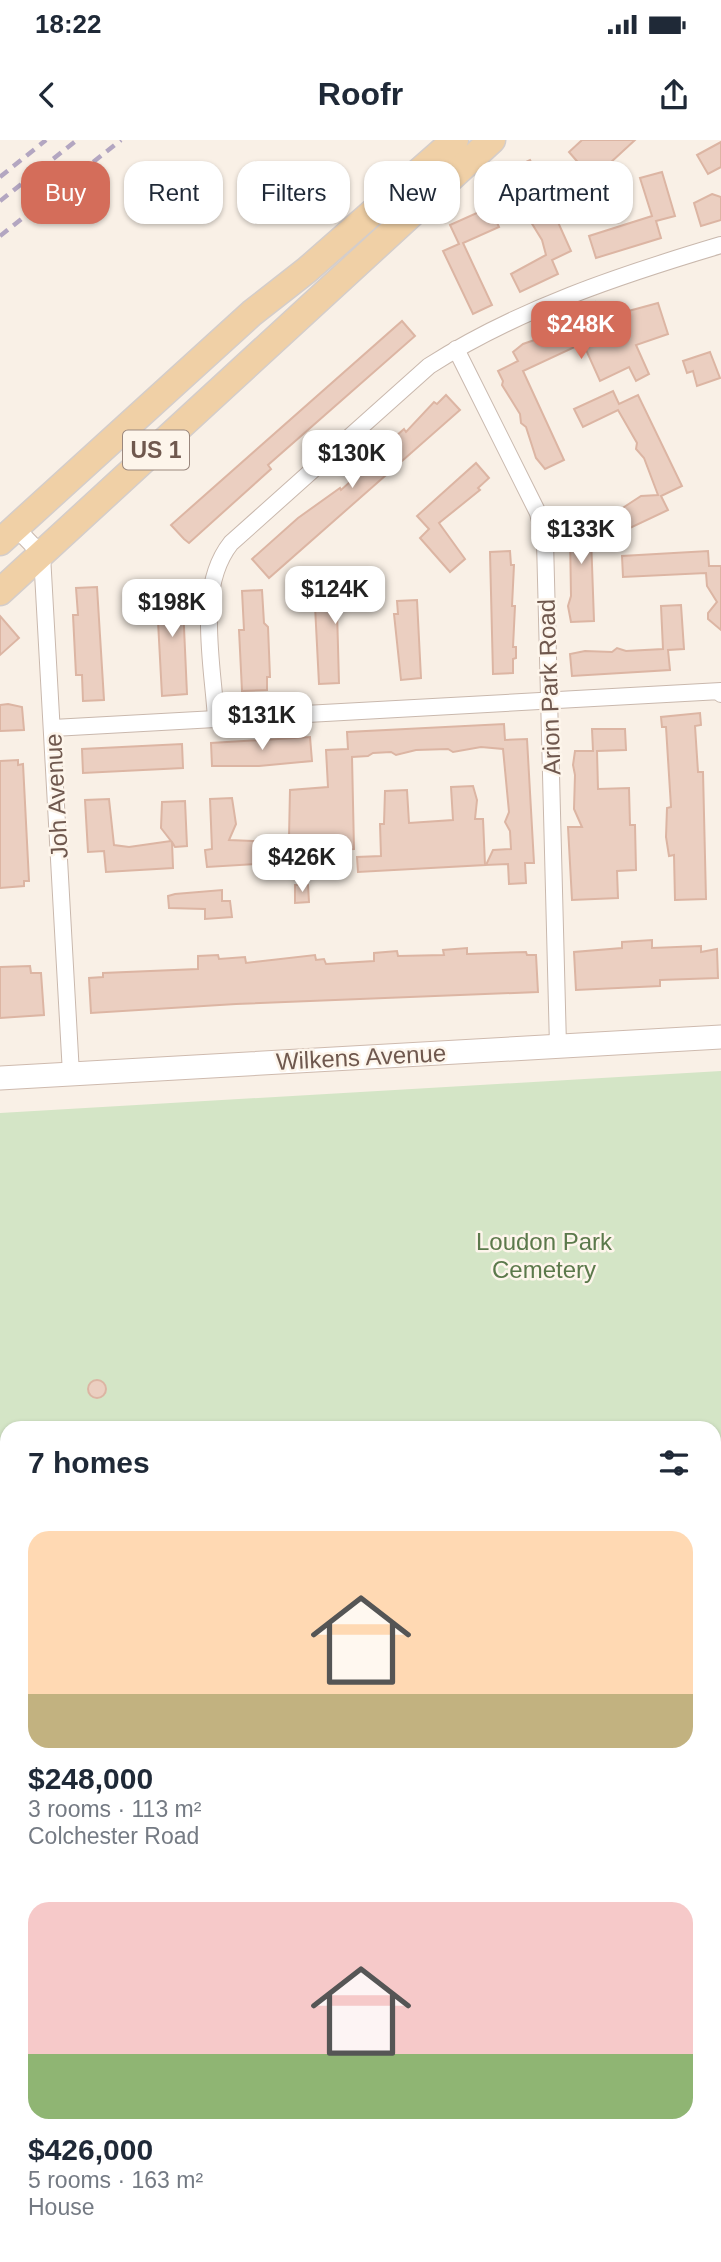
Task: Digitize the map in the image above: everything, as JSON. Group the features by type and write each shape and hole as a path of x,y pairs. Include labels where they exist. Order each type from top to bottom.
{"main road":[{"name":"US 1","path":"8,535 252,313 307,270 455,140"},
{"name":"US 1","path":"0,592 492,140"},
{"name":"Wilkens Avenue","path":"0,1078 721,1037"}],"street":[{"path":"216,719 209,601 213,573 219,557 231,543 429,366 456,349 626,274 721,245"},
{"name":"Arion Park Road","path":"456,349 493,418 542,528 558,1046"},
{"path":"8,535 42,555"},
{"name":"Joh Avenue","path":"42,555 71,1074"},
{"path":"53,728 721,692"}],"green space":[{"name":"Loudon Park Cemetery","path":"721,1071 721,1421 0,1421 0,1113"}],"building":[{"path":"582,140 635,140 612,161 577,161 569,152"},
{"path":"721,142 721,167 708,174 697,155"},
{"path":"662,172 675,216 656,221 661,238 596,258 589,236 652,216 640,178"},
{"path":"712,194 721,197 721,220 701,226 694,203"},
{"path":"474,214 474,224 498,224 499,227 463,243 492,305 473,314 443,251 459,244 450,225 460,224 460,220"},
{"path":"532,224 559,224 571,251 552,260 558,274 520,292 511,274 546,255 542,240"},
{"path":"595,302 599,310 616,303 621,313 658,303 668,334 636,345 649,374 636,381 629,367 600,381 583,343 523,371 564,460 545,469 536,458 526,427 521,423 520,414 502,385 498,371 518,361 513,352 523,344 552,334 554,330 572,321 569,314"},
{"path":"402,321 415,336 268,465 271,469 189,543 184,539 171,525"},
{"path":"710,352 720,378 697,386 693,371 687,373 683,361"},
{"path":"613,391 619,404 638,395 682,486 661,496 668,510 630,528 621,509 641,496 658,495 644,458 636,449 637,443 618,410 583,427 574,409"},
{"path":"446,395 460,410 269,578 252,559 298,518 340,488 341,490 397,440 395,437 404,429 406,432 434,402 437,404"},
{"path":"476,463 489,478 478,488 480,490 439,523 465,559 450,572 420,538 429,529 417,516"},
{"path":"569,509 590,509 594,621 571,622 568,606 571,596 570,535 565,524 569,519"},
{"path":"510,551 511,565 514,565 512,606 515,606 513,647 516,647 516,658 513,659 513,673 493,674 490,552"},
{"path":"708,551 709,566 721,566 721,630 708,619 708,613 717,602 707,586 706,573 623,577 622,556"},
{"path":"182,583 187,694 162,696 156,584"},
{"path":"370,584 372,604 337,610 339,683 319,684 315,606 326,605 326,587"},
{"path":"97,587 104,700 83,701 82,675 76,675 73,615 78,615 76,588"},
{"path":"262,590 264,623 268,627 270,677 267,677 267,690 242,691 239,630 244,630 242,591"},
{"path":"417,600 421,678 401,680 394,614 398,614 397,601"},
{"path":"681,605 684,649 668,650 670,670 572,676 570,654 585,651 612,652 617,648 626,651 663,649 661,606"},
{"path":"0,616 19,638 0,655"},
{"path":"0,705 22,707 24,730 0,731"},
{"path":"700,713 701,725 695,726 698,772 703,772 706,899 675,900 674,855 669,856 666,837 667,808 671,807 666,727 662,727 661,717"},
{"path":"504,724 505,740 527,739 534,863 525,863 526,883 509,884 508,864 486,865 493,850 511,849 510,831 505,822 509,812 503,749 481,747 453,752 448,749 416,750 396,755 391,752 352,757 354,849 332,850 331,838 301,840 302,861 207,867 205,850 212,849 210,799 232,798 236,824 229,840 253,841 289,837 290,790 328,787 326,750 348,749 347,732"},
{"path":"592,729 625,729 626,750 597,751 598,789 629,788 630,825 635,825 636,870 617,871 618,898 572,900 568,827 582,827 574,809 573,765 575,751 593,751"},
{"path":"310,737 312,761 259,766 212,766 211,743"},
{"path":"182,744 183,768 83,773 82,749"},
{"path":"18,760 18,765 23,764 29,881 24,881 24,886 0,888 0,761"},
{"path":"473,786 477,800 475,819 483,819 485,865 358,872 357,857 381,856 380,824 384,824 385,791 407,790 409,823 453,820 451,787"},
{"path":"109,799 114,845 129,847 171,841 161,828 162,802 185,801 187,846 175,847 172,842 173,868 106,872 104,851 88,852 85,800"},
{"path":"295,885 308,885 309,902 295,903"},
{"path":"222,890 222,901 230,901 232,917 205,919 205,909 169,908 168,896"},
{"path":"652,940 652,948 701,946 701,952 717,949 718,978 660,980 660,986 576,990 574,952 622,948 622,942"},
{"path":"467,948 467,954 526,952 527,955 536,955 538,992 236,1004 91,1013 89,978 103,977 103,973 198,969 198,956 218,955 219,959 245,957 246,963 315,955 316,960 324,959 326,964 374,961 374,953 397,951 398,956 444,955 443,950"},
{"path":"30,966 31,973 41,973 44,1015 0,1018 0,967"},
{"path":"93,1380 101,1380 106,1389 104,1396 93,1398 88,1393 88,1385"}],"railway":[{"path":"0,177 46,140"},
{"path":"0,201 77,140"},
{"path":"0,236 121,140"}]}
